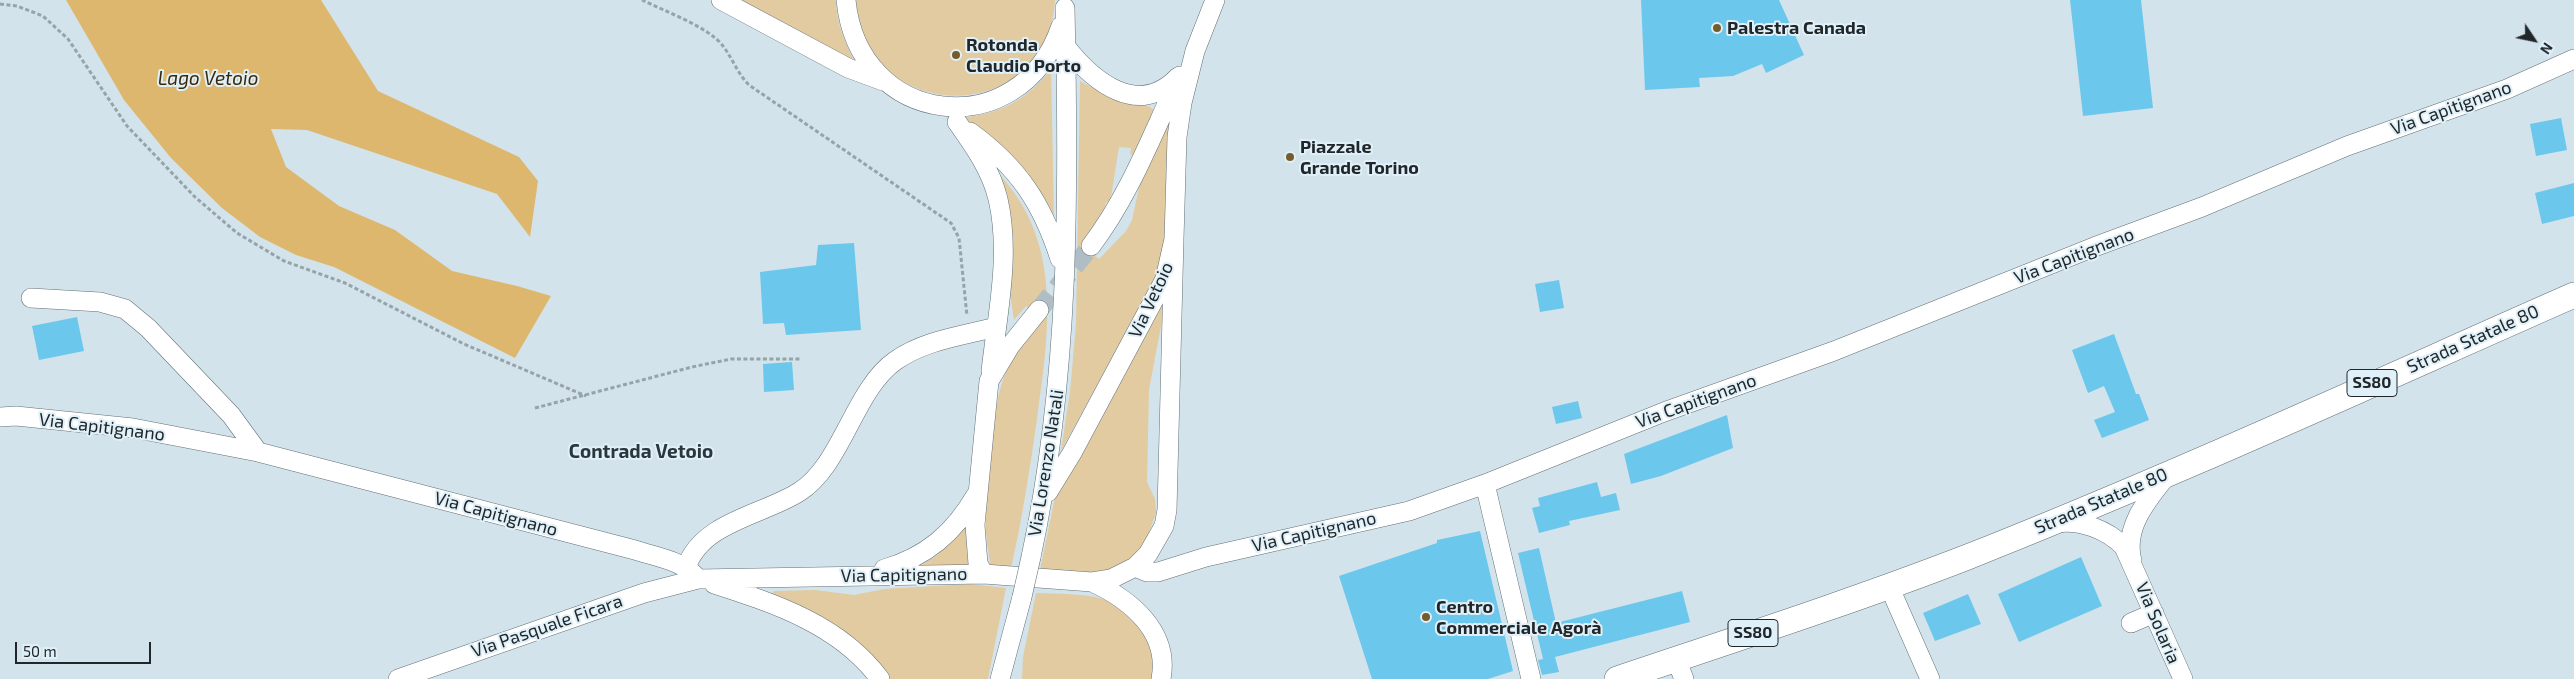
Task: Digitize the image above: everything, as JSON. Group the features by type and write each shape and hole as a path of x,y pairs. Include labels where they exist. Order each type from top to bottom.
{"main road":[{"name":"Strada Statale 80","path":"1617,679 1680,669 2045,525 2573,298"}],"street":[{"path":"721,0 848,68 885,82 905,95 926,103 952,107 978,105 995,100 1018,88 1037,71 1048,57 1059,33 1065,4"},
{"path":"846,0 848,18 861,53 885,82"},
{"name":"Via Vetoio","path":"1043,499 1072,453 1165,280 1174,238 1177,137 1182,103 1195,51 1215,0"},
{"name":"Via Lorenzo Natali","path":"1007,672 1043,499 1060,374 1066,190 1065,4"},
{"name":"Via Vetoio","path":"1066,47 1096,79 1128,94 1157,93 1180,76 1195,51"},
{"name":"Via Capitignano","path":"0,418 16,416 133,428 258,452 635,550 692,574 768,578 984,574 1092,582 1111,578 1135,567 1147,572 1158,572 1206,557 1409,510 1485,484 1664,412 1834,351 2094,247 2202,207 2347,146 2508,89 2574,59"},
{"path":"1091,246 1112,217 1134,178 1180,76"},
{"name":"Via Lorenzo Natali","path":"926,103 957,122 998,154 1025,184 1044,215 1063,270"},
{"path":"957,122 983,161 998,198 1001,220 1002,270 975,525 978,564 984,574"},
{"path":"1135,567 1157,540 1167,510 1174,238"},
{"path":"31,298 100,302 125,309 148,328 231,414 258,452"},
{"path":"989,381 1010,346 1039,310"},
{"path":"880,679 857,652 819,624 692,574 696,548 718,531 800,492 822,469 877,379 894,362 936,341 996,327"},
{"name":"Via Solaria","path":"2134,566 2130,550 2134,524 2145,504 2170,471"},
{"path":"1485,484 1531,679"},
{"path":"858,576 905,563 926,552 946,537 964,516 977,492"},
{"name":"Via Solaria","path":"2045,525 2061,522 2078,524 2102,531 2119,541 2134,566 2183,679"},
{"name":"Via Pasquale Ficara","path":"398,679 644,593 692,574"},
{"path":"768,578 763,580 758,588 769,603"},
{"path":"1092,582 1122,598 1149,624 1158,639 1162,656 1161,679"},
{"path":"1888,586 1930,679"},
{"path":"2131,623 2154,613"}],"path":[{"path":"642,0 709,33 723,45 738,74 749,85 951,223 960,238 968,334"},
{"path":"0,4 17,6 43,16 68,39 127,126 195,197 237,233 284,261 345,283 464,344 586,396"},
{"path":"535,408 692,367 731,359 801,359"}],"shaded area":[{"path":"736,0 836,0 839,25 855,63"},
{"name":"Rotonda Claudio Porto","path":"856,0 1055,0 1045,42 1022,72 991,90 956,96 921,90 890,72 867,42"},
{"path":"1051,69 1054,219 960,118 988,113 1011,104 1032,90"},
{"path":"1080,81 1120,102 1148,106 1154,110 1133,155 1130,154 1131,148 1119,147 1110,203 1106,202 1103,216 1082,245 1099,259 1126,231 1132,220 1141,178 1169,121 1172,123 1169,222 1159,271 1061,451 1070,392 1076,324"},
{"path":"990,165 1014,192 1030,221 1041,252 1046,283 1046,350 1042,384 1026,494 1011,569 990,565 986,528 991,442 998,399 1009,364 1020,347 1042,321 1026,306 1014,320"},
{"path":"1165,293 1164,310 1149,390 1147,482 1155,499 1156,513 1145,544 1129,562 1112,571 1094,575 1040,570 1055,497"},
{"path":"967,525 968,566 920,566 936,556"},
{"path":"970,584 1006,588 988,679 889,679 865,649 852,637 823,619 772,598 771,595 774,591 816,590 854,595 884,589"},
{"path":"1036,593 1095,597 1114,604 1125,611 1142,630 1148,642 1152,654 1152,679 1022,679 1023,657"}],"water":[{"name":"Lago Vetoio","path":"66,0 321,0 378,91 519,157 538,181 530,237 497,194 307,130 271,129 286,167 339,206 395,230 452,271 551,296 515,358 334,267 296,255 260,237 222,208 171,158 124,100"}],"building":[{"name":"Palestra Canada","path":"1641,0 1779,0 1804,55 1766,73 1762,64 1733,76 1699,78 1700,87 1645,90"},
{"path":"2070,0 2141,0 2153,108 2083,116"},
{"path":"2561,118 2567,150 2536,156 2530,124"},
{"path":"2574,183 2574,216 2542,224 2535,193"},
{"path":"854,243 861,330 786,335 784,323 763,324 760,272 816,265 818,245"},
{"path":"1559,280 1564,308 1540,312 1535,284"},
{"path":"77,317 84,351 39,360 32,326"},
{"path":"2114,334 2136,394 2139,394 2149,420 2102,438 2094,420 2115,412 2104,386 2088,393 2072,350"},
{"path":"792,362 794,390 764,392 763,364"},
{"path":"1578,401 1582,418 1556,424 1552,407"},
{"path":"1727,415 1733,448 1661,476 1631,484 1624,454"},
{"path":"1597,482 1601,497 1616,493 1620,510 1569,521 1570,525 1539,533 1532,508 1540,506 1538,498"},
{"name":"Centro Commerciale Agorà","path":"1480,531 1513,671 1488,679 1372,679 1339,576 1437,543 1437,540"},
{"path":"1539,548 1556,623 1682,591 1690,622 1555,657 1559,672 1542,675 1538,660 1543,659 1518,553"},
{"path":"2081,557 2102,606 2019,642 1998,594"},
{"path":"1968,594 1981,624 1935,641 1923,613"}],"tunnel":[{"path":"1039,310 1091,246"}],"place":[{"name":"Palestra Canada","path":"1717,28"},
{"name":"Rotonda Claudio Porto","path":"956,55"},
{"name":"Piazzale Grande Torino","path":"1290,157"},
{"name":"Centro Commerciale Agorà","path":"1426,617"}],"district":[{"name":"Contrada Vetoio","path":"641,452"}]}
